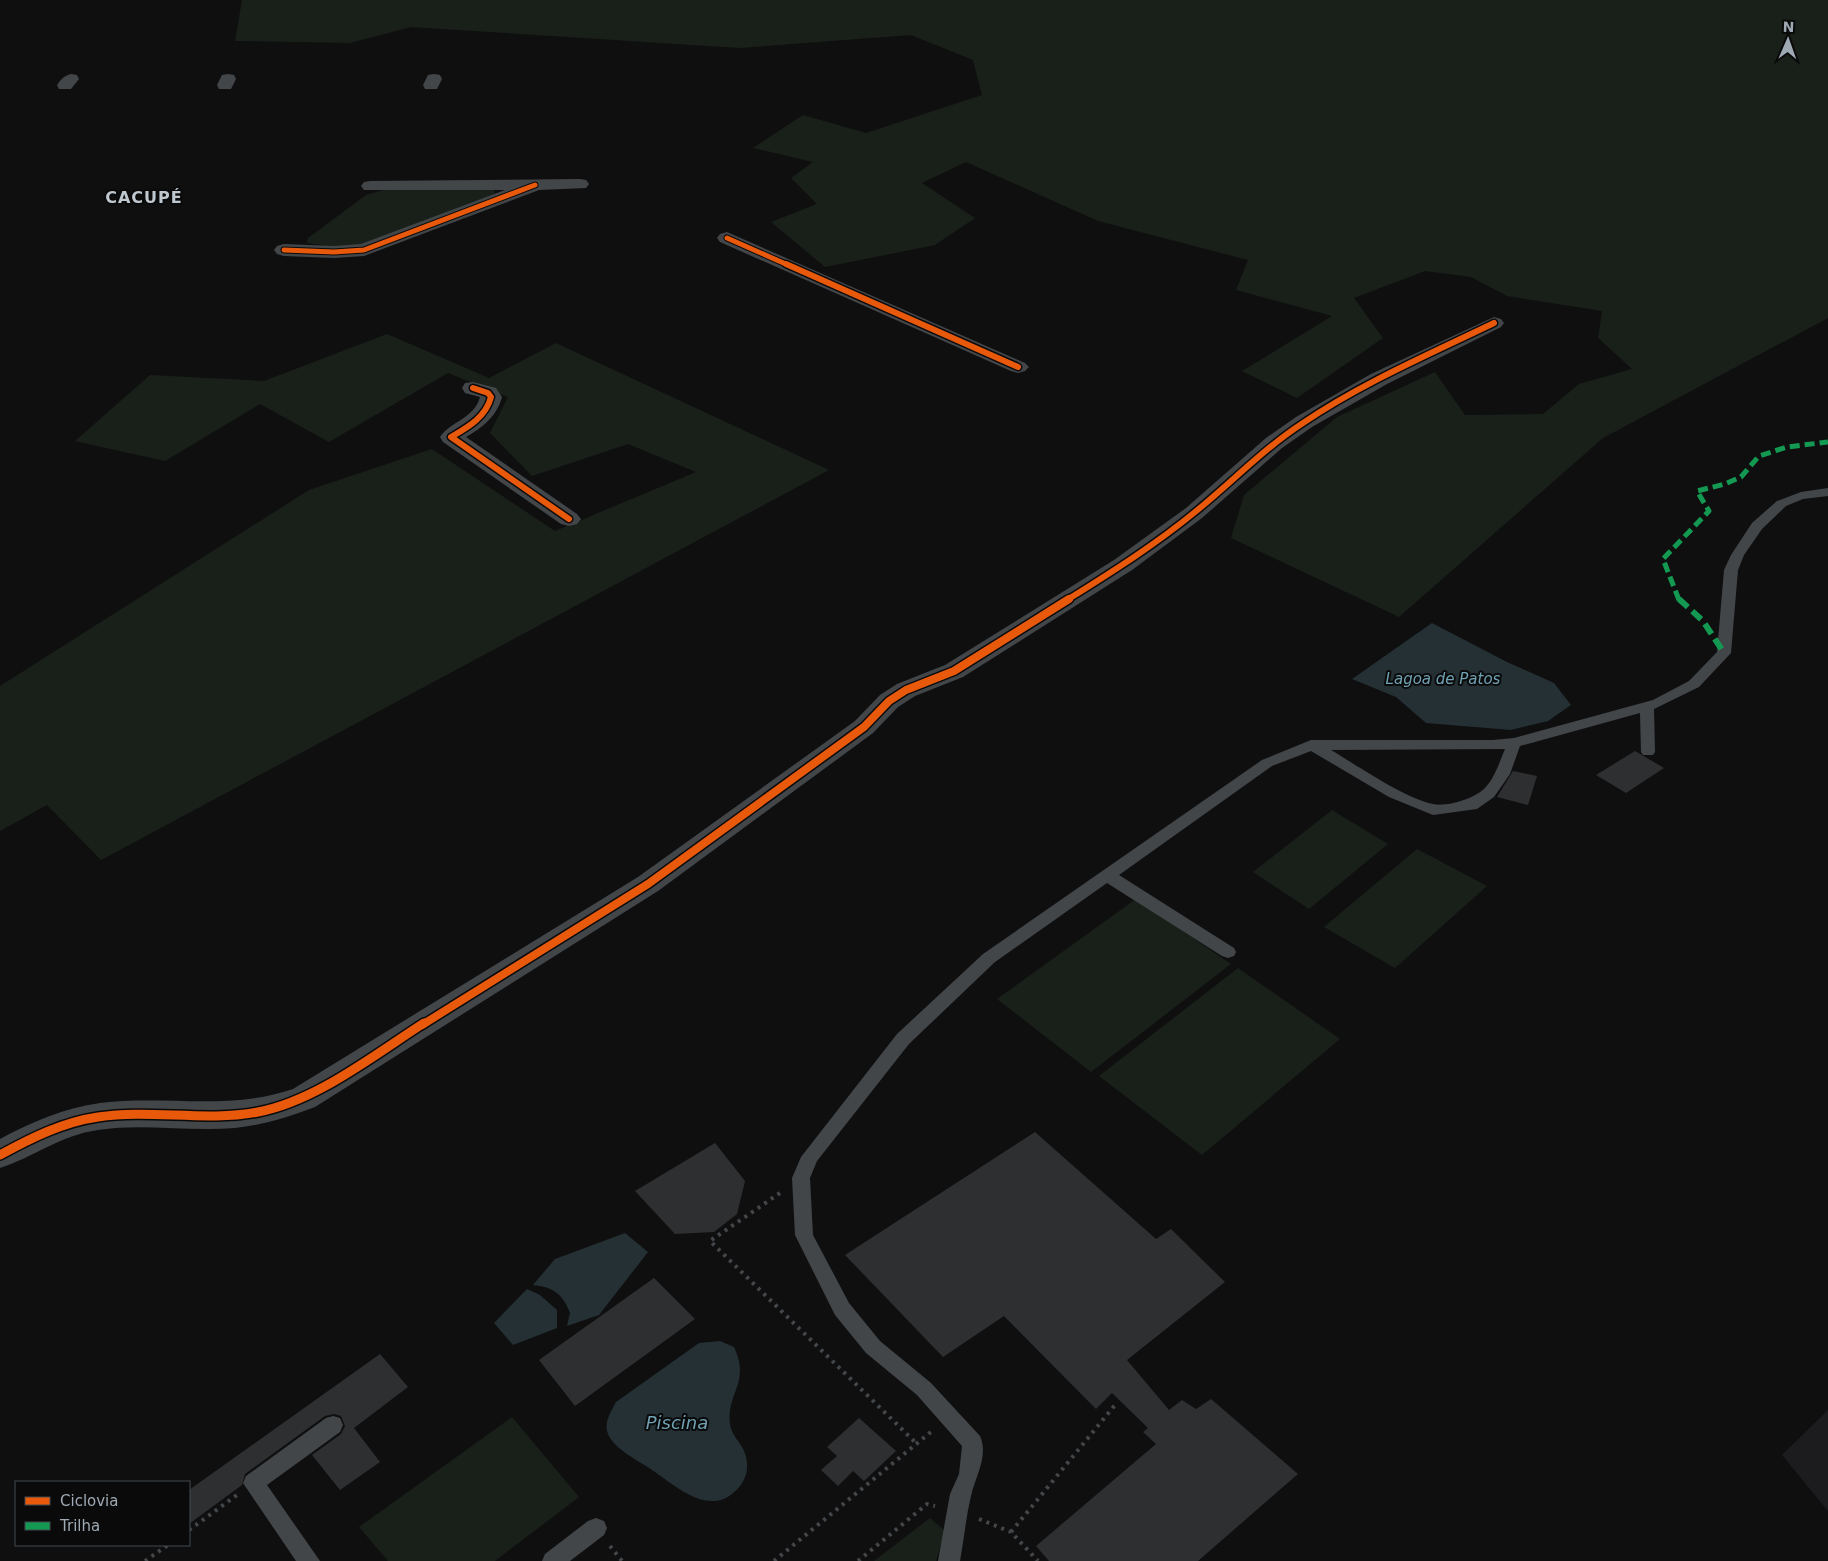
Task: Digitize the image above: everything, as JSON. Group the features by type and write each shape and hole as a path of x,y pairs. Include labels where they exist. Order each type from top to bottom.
{"street":[{"path":"370,186 580,184"},
{"path":"284,250 334,252 364,250 535,185"},
{"path":"727,238 1018,367"},
{"path":"0,1155 44,1130 78,1120 116,1114 234,1116 274,1109 304,1098 648,884 864,727 922,703 936,692 954,672 1076,596 1161,538 1274,443 1304,422 1379,379 1494,323"},
{"path":"473,388 488,393 491,397 491,403 472,423 451,437 569,519"}],"lane":[{"path":"949,1561 961,1494 969,1474 973,1443 924,1389 872,1347 842,1309 804,1235 801,1178 810,1157 903,1039 989,958 1267,763 1311,745 1492,746 1514,743 1658,703 1694,684 1724,653 1728,597 1734,561 1761,519 1777,504 1809,494 1828,492"},
{"path":"1647,706 1648,752"},
{"path":"1311,745 1394,793 1433,810 1472,805 1488,793 1502,774 1514,743"},
{"path":"1107,875 1228,952"},
{"path":"309,1561 253,1483 333,1426"},
{"path":"553,1561 596,1528"}],"path":[{"path":"801,1178 710,1241 917,1444"},
{"path":"1012,1532 1114,1405"},
{"path":"774,1561 950,1417"},
{"path":"190,1529 253,1483"},
{"path":"858,1561 927,1504 959,1511 1012,1532 1038,1561"},
{"path":"145,1561 167,1546"}],"shaded area":[{"path":"242,0 1828,0 1828,318 1603,438 1399,617 1231,538 1244,495 1337,417 1435,372 1465,415 1543,414 1579,384 1632,369 1598,338 1602,311 1507,296 1471,277 1425,271 1354,298 1383,338 1297,398 1242,371 1332,316 1236,290 1248,260 1098,221 966,162 922,183 975,218 935,245 825,267 771,222 817,204 791,178 813,162 753,148 803,115 866,133 982,95 973,60 911,35 740,48 411,27 350,43 235,41"},
{"path":"387,189 494,190 495,194 360,245 334,247 307,243 308,238 366,195"},
{"path":"387,334 489,378 556,343 829,470 101,860 47,805 0,831 0,686 309,490 432,449 555,531 696,472 628,444 532,476 490,433 508,397 448,373 329,442 260,404 165,461 75,441 150,375 264,381"},
{"path":"1332,810 1388,844 1309,909 1253,872"},
{"path":"1417,849 1487,886 1395,968 1324,927"},
{"path":"1136,899 1231,964 1091,1072 997,999"},
{"path":"1238,968 1340,1039 1202,1155 1099,1076"},
{"path":"1828,1410 1828,1511 1782,1455"},
{"path":"512,1417 579,1497 495,1561 388,1561 359,1527"},
{"path":"930,1518 945,1531 936,1561 874,1561"}],"water":[{"name":"Lagoa de Patos","path":"1432,623 1507,662 1554,683 1571,705 1548,721 1511,730 1426,723 1396,697 1352,679"},
{"path":"625,1233 648,1252 599,1315 567,1326 570,1313 560,1296 552,1290 533,1285 555,1259"},
{"path":"527,1289 540,1295 557,1310 557,1328 513,1345 494,1323"},
{"name":"Piscina","path":"720,1341 734,1347 739,1359 739,1379 731,1404 730,1424 731,1430 743,1449 747,1461 747,1469 744,1480 735,1492 722,1500 711,1501 690,1495 627,1454 611,1440 606,1426 616,1402 699,1343"}],"building":[{"path":"1635,751 1664,768 1626,793 1596,775"},
{"path":"1513,771 1537,776 1528,805 1497,797"},
{"path":"1035,1132 1156,1239 1171,1229 1225,1282 1127,1360 1169,1410 1182,1400 1196,1409 1211,1399 1298,1474 1198,1561 1049,1561 1036,1546 1156,1444 1143,1432 1148,1428 1112,1393 1096,1409 1004,1316 943,1357 845,1255"},
{"path":"715,1143 745,1181 737,1214 714,1232 675,1234 635,1191"},
{"path":"654,1278 695,1319 575,1406 539,1360"},
{"path":"380,1354 408,1387 354,1428 380,1462 340,1490 312,1455 341,1434 345,1426 341,1416 334,1414 325,1416 245,1474 242,1485 190,1523 190,1489"},
{"path":"859,1418 896,1451 864,1481 853,1471 838,1486 821,1470 837,1456 827,1447"}],"marked path":[{"path":"1724,653 1703,621 1680,602 1663,559 1709,511 1697,491 1716,487 1741,477 1759,456 1787,447 1828,442"}],"cycle path":[{"path":"284,250 334,252 364,250 535,185"},
{"path":"727,238 1018,367"},
{"path":"0,1155 42,1133 84,1119 100,1116 142,1114 234,1115 280,1107 304,1098 648,884 864,727 889,701 906,690 954,671 1123,565 1194,513 1274,443 1304,422 1379,379 1494,323"},
{"path":"473,388 488,393 491,397 489,404 476,421 451,437 569,519"}],"district":[{"name":"CACUPÉ","path":"144,197"}]}
